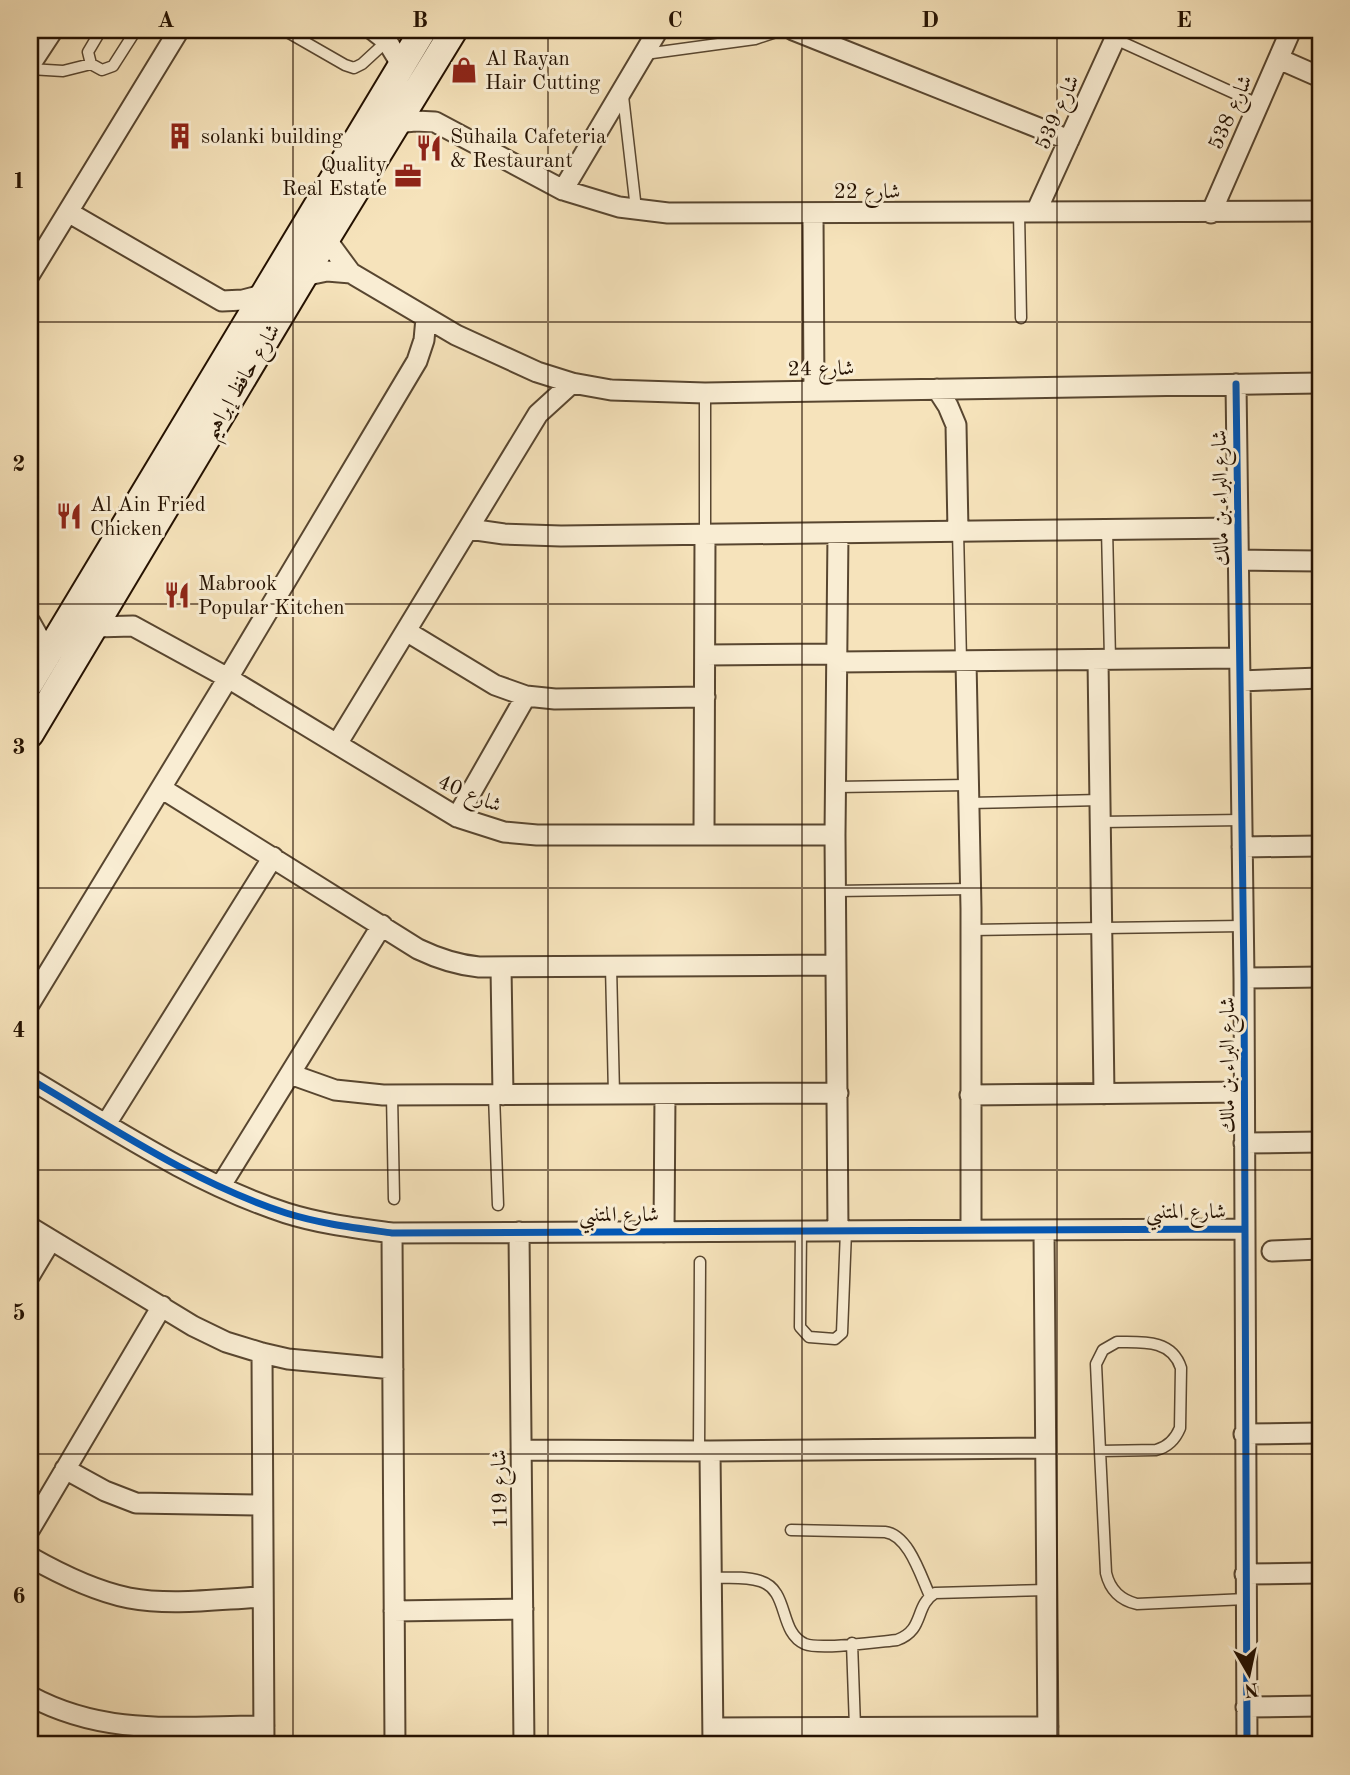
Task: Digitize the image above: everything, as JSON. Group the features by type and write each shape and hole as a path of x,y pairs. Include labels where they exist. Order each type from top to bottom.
{"street":[{"path":"30,67 53,30"},
{"path":"30,274 179,30"},
{"name":"شارع حافظ إبراهيم","path":"34,644 68,621 423,30"},
{"name":"شارع حافظ إبراهيم","path":"30,734 303,276 454,30"},
{"path":"563,190 659,30"},
{"path":"793,30 1069,140"},
{"name":"شارع 538","path":"1211,213 1291,30"},
{"path":"379,33 401,64"},
{"name":"شارع 539","path":"1028,212 1069,140 1117,34"},
{"path":"1279,59 1320,77"},
{"path":"420,85 425,105 435,122"},
{"name":"شارع 22","path":"396,123 435,122 563,190 602,203 636,210 681,214 1320,211"},
{"path":"68,212 222,301 243,300 262,295"},
{"path":"813,214 814,390"},
{"name":"شارع 24","path":"326,239 351,273 426,318 498,356 572,383 638,392 705,393 1320,383"},
{"path":"303,276 327,271 351,273"},
{"path":"222,301 238,338"},
{"path":"30,1003 417,361 424,340 426,318"},
{"path":"417,361 435,346 456,335"},
{"path":"537,372 538,414"},
{"path":"337,744 538,414 572,383"},
{"name":"شارع البراء بن مالك","path":"1236,384 1244,978 1247,1745"},
{"path":"956,425 965,405 979,388"},
{"path":"937,389 956,425 958,531"},
{"path":"469,529 532,535 1238,528"},
{"path":"838,533 835,835 842,1231"},
{"path":"704,834 705,534"},
{"path":"1238,560 1320,561"},
{"path":"95,627 133,626 123,607 118,587"},
{"path":"34,644 49,621 68,621"},
{"name":"شارع 40","path":"133,626 228,678 457,817 488,828 520,834 835,835"},
{"path":"406,631 495,685 526,696 555,699 705,697"},
{"path":"705,655 963,661 1240,659"},
{"path":"1104,659 1100,800 1104,1094"},
{"path":"963,661 971,889 971,1230"},
{"path":"1240,681 1320,678"},
{"path":"457,817 526,696"},
{"path":"161,788 437,958 458,965 836,965"},
{"path":"1242,847 1320,846"},
{"path":"106,1124 273,857"},
{"path":"220,1187 382,925"},
{"path":"499,1095 501,967"},
{"path":"1244,978 1320,977"},
{"path":"290,1074 335,1090 359,1094 838,1093"},
{"name":"شارع المتنبي","path":"30,1079 162,1157 220,1187 312,1220 392,1233 1245,1229"},
{"path":"970,1095 1244,1091"},
{"path":"664,1231 665,1094"},
{"path":"1244,1143 1320,1142"},
{"path":"30,1227 204,1331 262,1353 288,1359 393,1369"},
{"path":"704,1451 711,1577 713,1737 855,1727 1048,1736 1044,1230"},
{"name":"شارع 119","path":"519,1232 524,1745"},
{"path":"392,1233 395,1745"},
{"path":"30,1275 51,1240"},
{"path":"1272,1251 1320,1249"},
{"path":"30,1528 162,1306"},
{"path":"30,1696 74,1716 101,1723 264,1736 262,1353"},
{"path":"1244,1434 1320,1433"},
{"path":"521,1450 1045,1448"},
{"path":"65,1469 105,1491 136,1503 262,1505"},
{"path":"30,1557 79,1582 128,1598 181,1601 262,1597"},
{"path":"1245,1574 1320,1573"},
{"path":"394,1611 523,1609"},
{"path":"1247,1707 1320,1706"}],"lane":[{"path":"91,64 88,52 102,30"},
{"path":"30,67 63,71 91,64 102,70 113,66 136,30"},
{"path":"284,30 354,68 362,64 379,33"},
{"path":"644,54 755,39 782,30"},
{"path":"1117,34 1258,104"},
{"path":"622,91 636,210"},
{"path":"1021,318 1028,212"},
{"path":"705,393 705,534"},
{"path":"1104,659 1107,529"},
{"path":"958,531 963,661"},
{"path":"836,787 1100,800"},
{"path":"1100,822 1242,820"},
{"path":"836,891 971,889"},
{"path":"970,930 1243,926"},
{"path":"611,966 614,1094"},
{"path":"392,1095 394,1199"},
{"path":"498,1205 499,1095"},
{"path":"801,1231 800,1327 808,1337 835,1339 842,1333 842,1231"},
{"path":"700,1262 704,1451"},
{"path":"1100,1451 1156,1450 1164,1448 1177,1436 1181,1368 1168,1348 1160,1344 1117,1342 1098,1356 1096,1372 1106,1573 1113,1590 1128,1602 1137,1604 1246,1599"},
{"path":"791,1530 885,1532 897,1535 905,1544 930,1596"},
{"path":"711,1577 752,1579 767,1584 778,1595 790,1629 802,1643 819,1646 904,1638 915,1629 930,1596 942,1592 1047,1590"},
{"path":"852,1643 855,1727"}],"cycle path":[{"path":"1236,384 1244,978 1247,1745"},
{"path":"30,1079 155,1153 252,1201 312,1220 392,1233 1245,1229"}],"place":[{"name":"Al Rayan Hair Cutting","path":"464,70"},
{"name":"solanki building","path":"180,136"},
{"name":"Suhaila Cafeteria & Restaurant","path":"429,148"},
{"name":"Quality Real Estate","path":"408,176"},
{"name":"Al Ain Fried Chicken","path":"69,516"},
{"name":"Mabrook Popular Kitchen","path":"177,595"}]}
